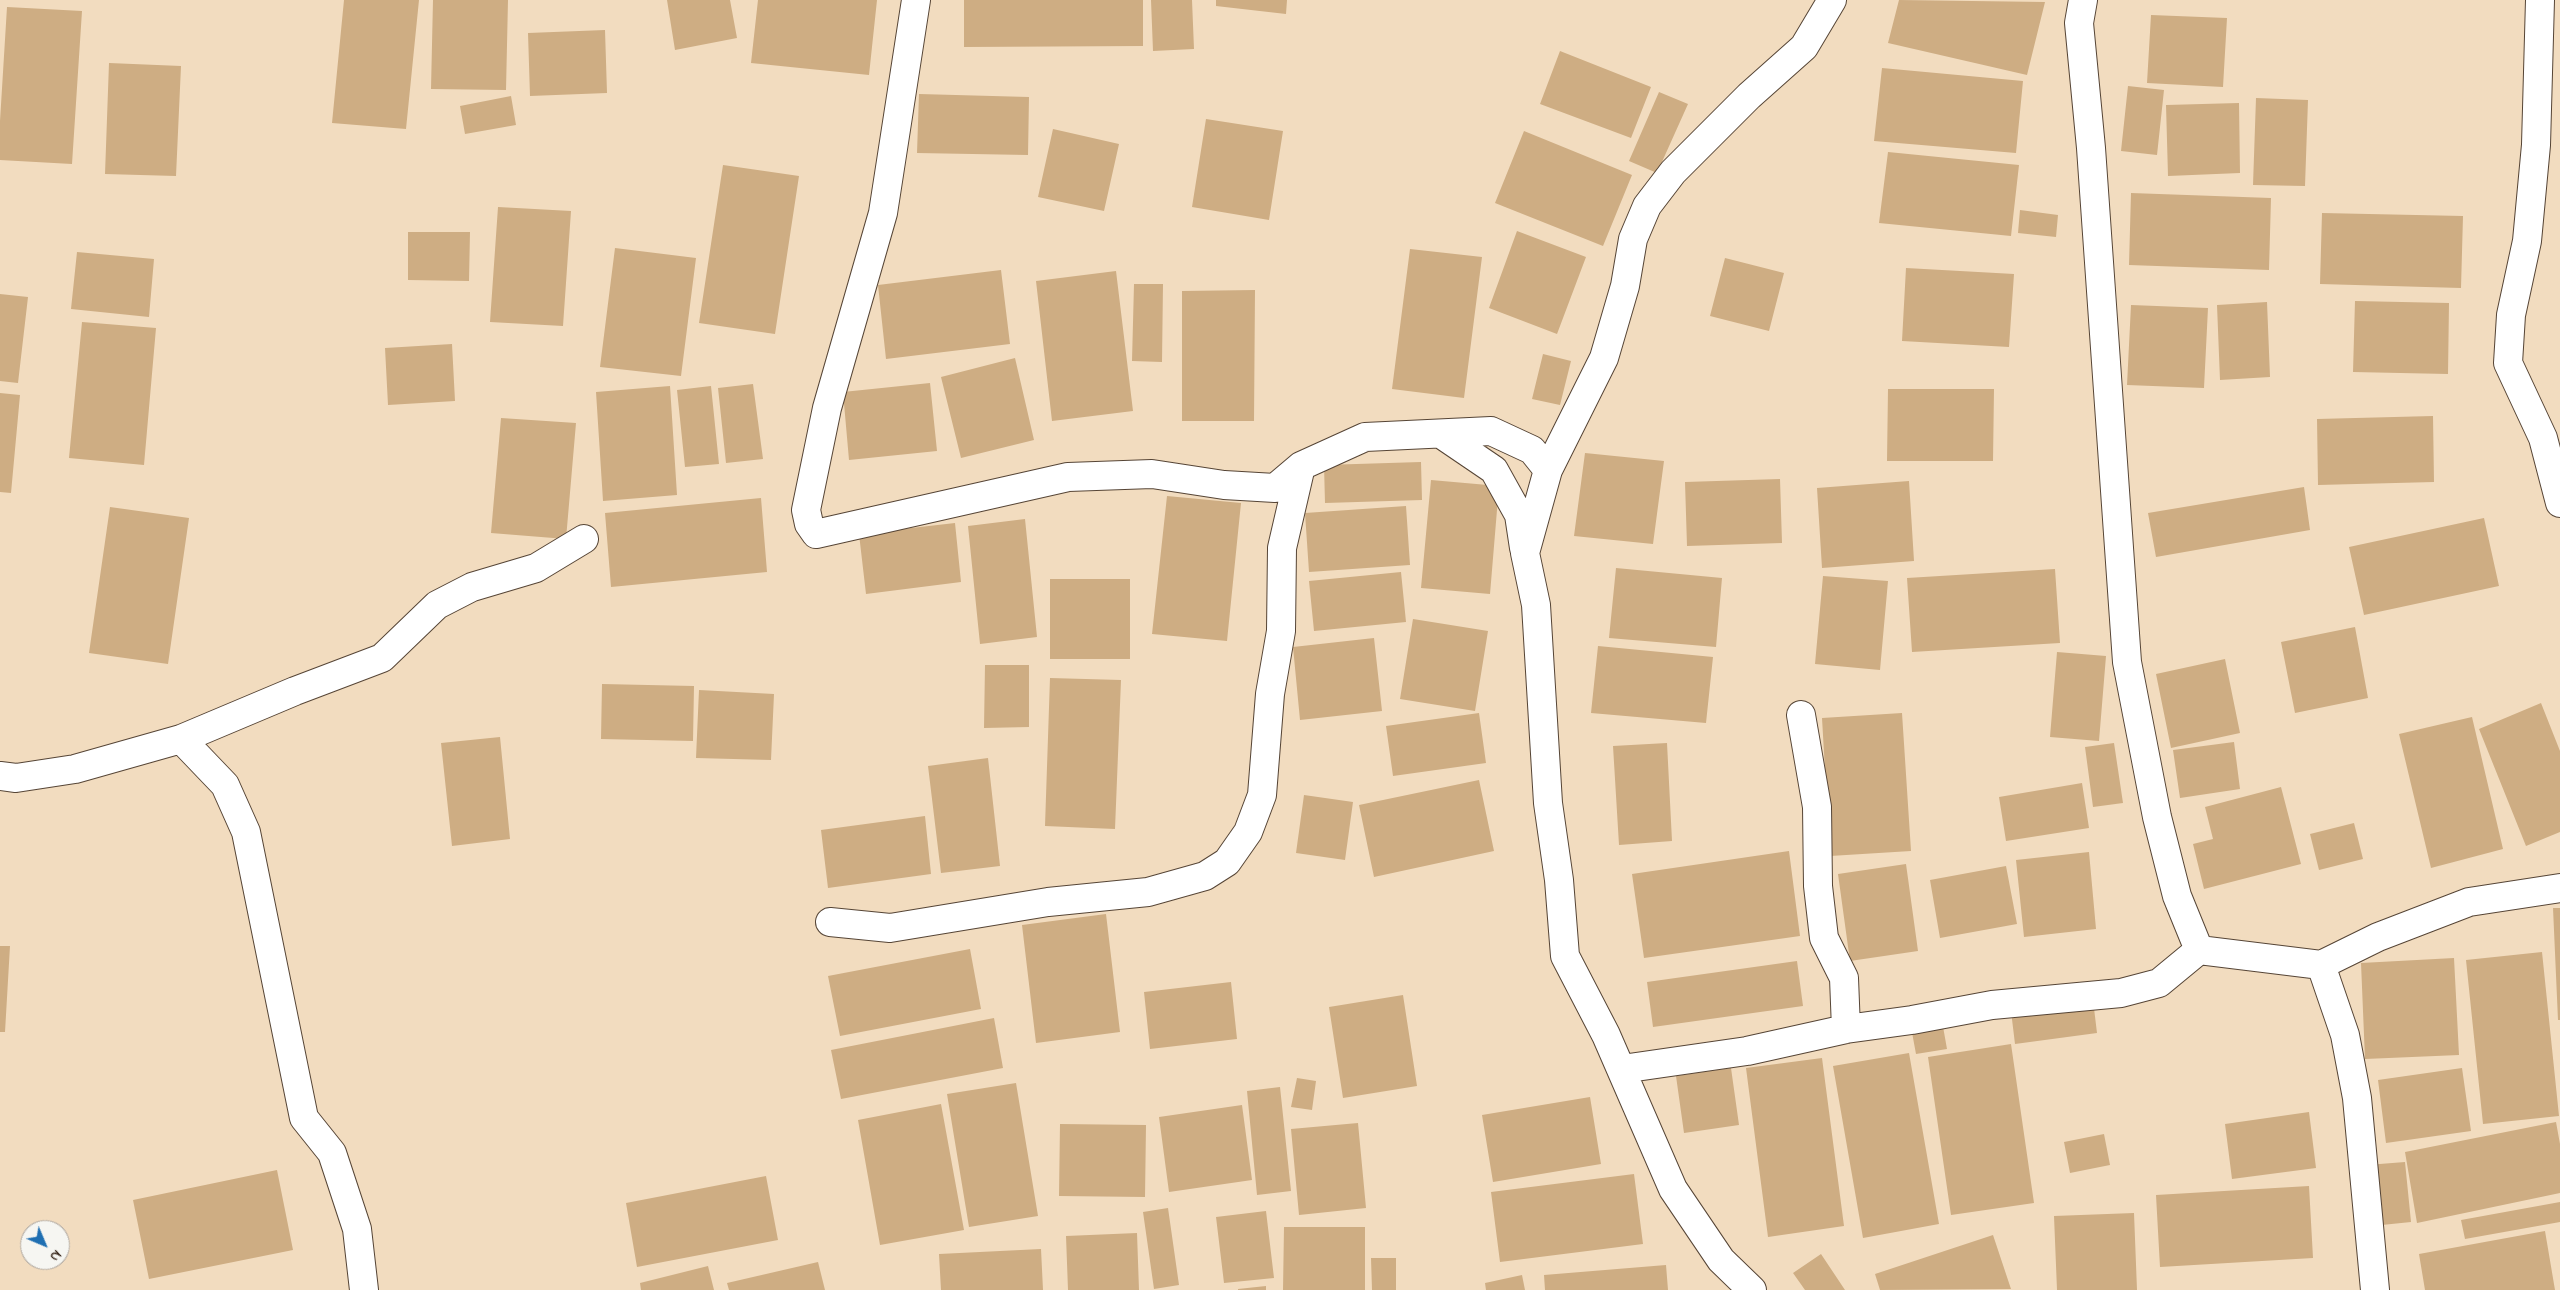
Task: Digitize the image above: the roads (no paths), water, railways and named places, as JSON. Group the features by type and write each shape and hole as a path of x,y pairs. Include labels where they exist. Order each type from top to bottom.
{"street":[{"path":"916,0 883,213 827,408 806,510 809,524 816,534 1068,477 1152,474 1224,485 1275,488 1301,466 1365,437 1491,431 1532,450 1548,470"},
{"path":"1526,553 1548,470 1604,358 1625,286 1633,239 1648,206 1674,172 1749,96 1804,46 1832,0"},
{"path":"2083,0 2079,23 2091,148 2127,662 2159,826 2177,896 2199,950"},
{"path":"2540,0 2536,145 2526,241 2511,315 2508,363 2543,438 2560,503"},
{"path":"1441,434 1494,470 1519,515 1536,606 1548,803 1565,956 1622,1070 1673,1189 1721,1260 1752,1290"},
{"path":"830,922 890,928 1048,902 1148,892 1205,876 1227,862 1248,832 1262,795 1270,694 1281,631 1282,548 1301,466"},
{"path":"0,776 16,778 75,770 182,739 295,691 382,658 437,605 472,587 536,568 584,539"},
{"path":"1800,715 1817,807 1818,886 1824,938 1844,978 1846,1029"},
{"path":"182,739 225,785 246,832 304,1118 332,1153 357,1229 364,1290"},
{"path":"1622,1070 1747,1051 1846,1029 1912,1020 1992,1005 2121,993 2159,983 2199,950 2321,965 2378,937 2469,902 2560,888"},
{"path":"2321,965 2345,1035 2357,1098 2375,1290"}]}
